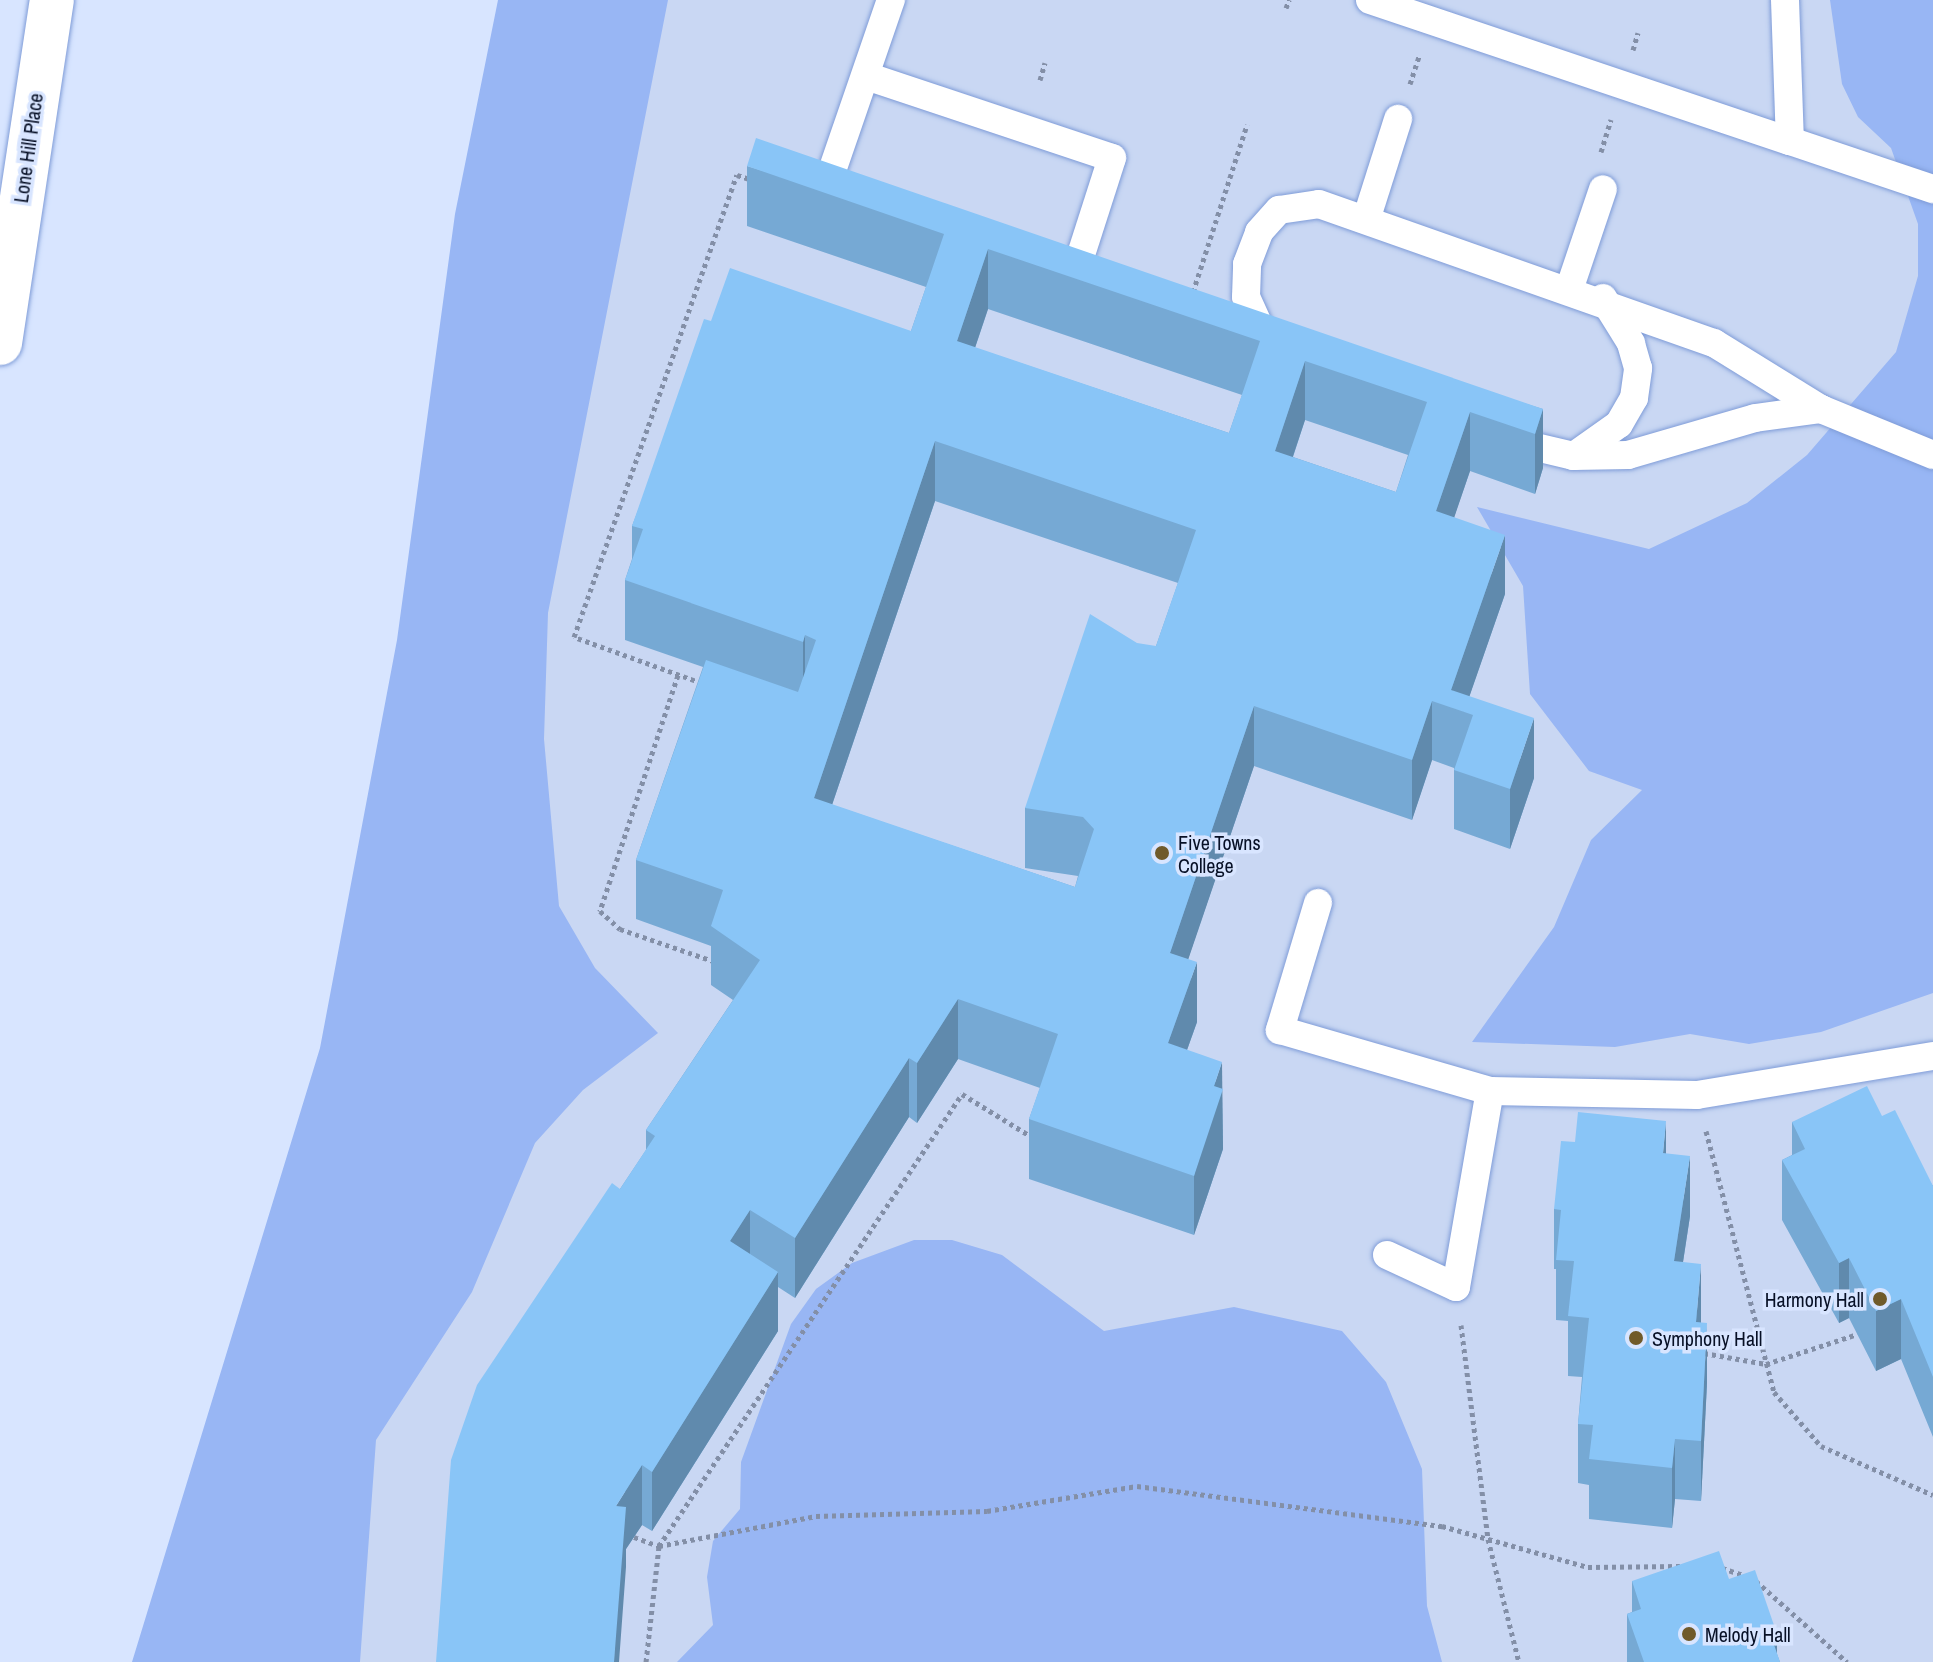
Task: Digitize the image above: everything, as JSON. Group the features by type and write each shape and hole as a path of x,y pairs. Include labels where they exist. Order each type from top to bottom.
{"street":[{"name":"Lone Hill Place","path":"0,343 52,0"}],"lane":[{"path":"850,214 821,204 891,0"},
{"path":"1370,0 1933,189"},
{"path":"1785,0 1790,141"},
{"path":"866,76 1112,158 1069,290"},
{"path":"1367,217 1398,119"},
{"path":"1570,287 1603,189"},
{"path":"1240,349 1284,364 1246,297 1247,264 1259,232 1298,204 1367,217 1603,298 1714,343 1821,409 1933,455"},
{"path":"1040,280 1097,300"},
{"path":"1573,456 1619,424 1634,398 1638,368 1631,343 1603,298"},
{"path":"1479,431 1573,456 1628,455 1755,418 1821,409"},
{"path":"1318,903 1280,1030 1490,1091 1697,1095 1933,1056"},
{"path":"1387,1255 1456,1287 1490,1091"}],"path":[{"path":"1286,8 1289,0"},
{"path":"1631,54 1638,33"},
{"path":"1040,80 1045,63"},
{"path":"1189,305 1247,125"},
{"path":"707,685 574,637 737,175 821,204"},
{"path":"678,675 600,911 620,929 719,963"},
{"path":"646,1662 659,1546 962,1094 1041,1142"},
{"path":"1697,1095 1774,1392 1821,1446 1933,1495"},
{"path":"1456,1287 1488,1539 1519,1662"},
{"path":"1699,1352 1766,1364 1857,1334"},
{"path":"634,1537 659,1546 816,1516 987,1511 1137,1486 1301,1504 1488,1539 1588,1567 1699,1566"},
{"path":"1715,1566 1766,1587 1847,1662"}],"shaded area":[{"path":"498,0 668,0 548,613 544,739 559,906 595,968 658,1033 583,1090 535,1143 472,1292 376,1440 360,1662 132,1662 320,1048 397,640 455,214"},
{"name":"Five Towns College","path":"596,0 1933,0 1933,1662 187,1662"},
{"path":"1830,0 1933,0 1933,993 1821,1032 1749,1044 1690,1034 1615,1047 1472,1042 1554,927 1591,840 1642,790 1589,771 1530,694 1523,586 1477,507 1649,549 1747,503 1807,455 1896,352 1918,276 1918,224 1891,148 1858,117 1842,84"},
{"path":"914,1240 952,1240 1002,1255 1104,1331 1234,1307 1342,1331 1386,1382 1422,1469 1427,1606 1442,1662 677,1662 713,1625 707,1577 713,1541 740,1509 741,1462 791,1324 816,1289 852,1263"}],"building":[{"name":"Five Towns College","path":"756,138 1543,409 1535,434 1470,412 1436,511 1505,535 1451,690 1534,718 1510,789 1454,770 1473,715 1432,701 1412,760 1254,706 1170,953 1197,962 1168,1043 1222,1062 1214,1086 1223,1089 1194,1176 1029,1119 1058,1034 958,999 917,1063 909,1058 795,1238 750,1210 730,1241 778,1272 652,1472 642,1465 616,1506 626,1507 614,1662 436,1662 451,1460 477,1385 612,1183 620,1189 655,1136 646,1130 760,960 711,926 723,890 636,860 706,660 798,692 816,640 805,635 803,642 625,580 643,529 632,526 704,319 711,321 730,268 911,331 944,234 747,166","holes":["988,249 1260,341 1229,433 957,341","1305,361 1427,402 1396,492 1275,451","935,441 1196,530 1156,646 1137,643 1090,614 1025,808 1083,817 1094,829 1075,887 814,798"]},
{"name":"Harmony Hall","path":"1867,1086 1882,1116 1895,1110 1933,1186 1933,1377 1901,1299 1876,1311 1849,1258 1839,1263 1782,1160 1805,1149 1792,1122"},
{"name":"Symphony Hall","path":"1578,1112 1666,1121 1663,1153 1690,1156 1674,1261 1701,1264 1696,1322 1707,1323 1701,1441 1675,1439 1672,1468 1589,1459 1593,1425 1578,1424 1589,1318 1568,1316 1574,1261 1556,1260 1561,1210 1554,1209 1561,1141 1575,1142"},
{"path":"1719,1551 1729,1579 1755,1570 1777,1634 1771,1636 1780,1662 1644,1662 1627,1614 1641,1609 1632,1581"}],"place":[{"name":"Five Towns College","path":"1162,853"},
{"name":"Harmony Hall","path":"1880,1299"},
{"name":"Symphony Hall","path":"1636,1338"},
{"name":"Melody Hall","path":"1689,1634"}]}
